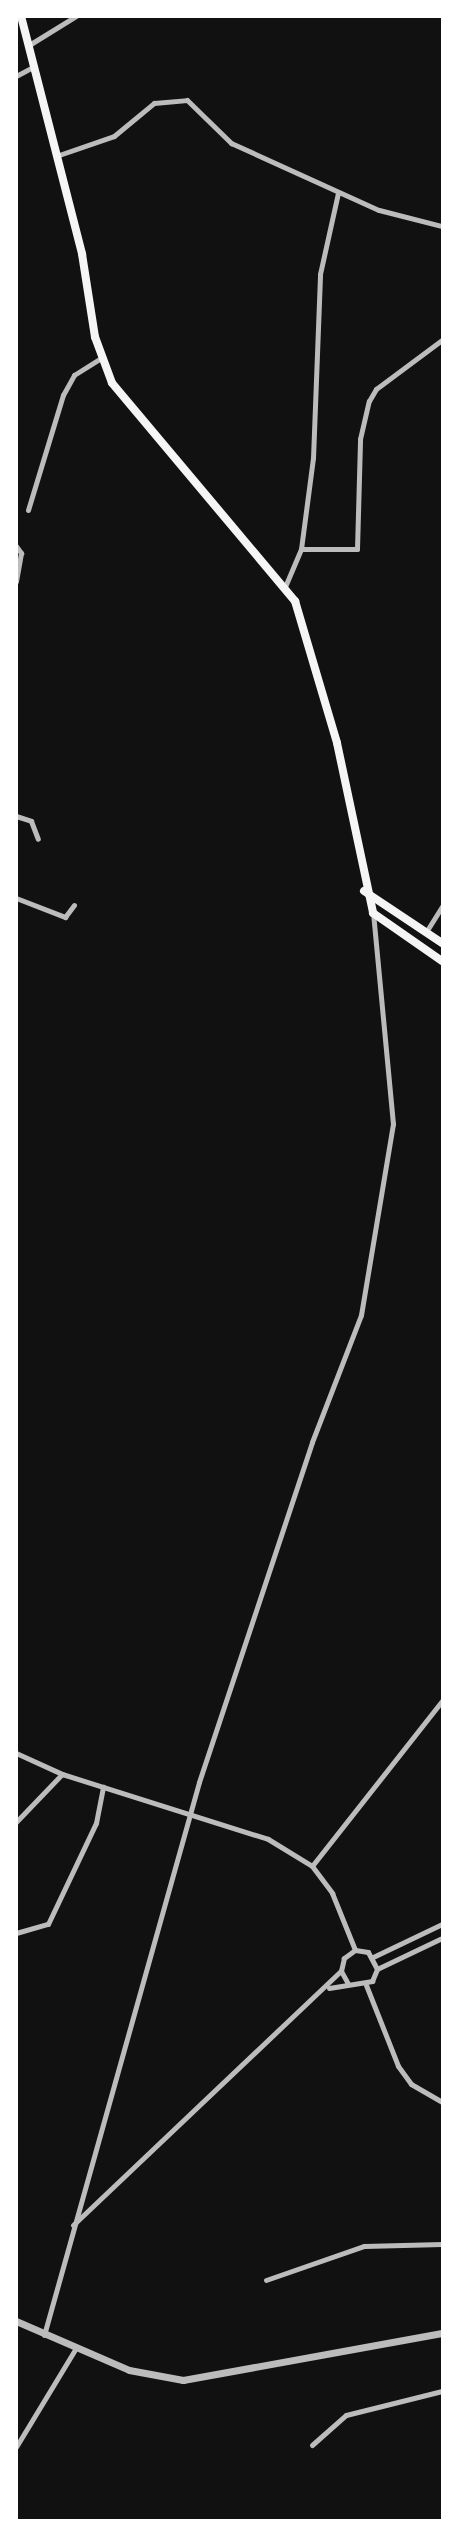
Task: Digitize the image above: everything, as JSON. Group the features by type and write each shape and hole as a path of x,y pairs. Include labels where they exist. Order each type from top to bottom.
{"main road":[{"path":"21,16 59,155 103,357 112,383 295,601 337,743 364,891 373,914 442,961"},
{"path":"364,891 442,943"}],"street":[{"path":"29,45 76,16"},
{"path":"16,76 35,66"},
{"path":"59,155 114,136 154,103 187,100 219,136 338,193 442,226"},
{"path":"284,589 301,549 313,458 320,274 338,193"},
{"path":"301,549 357,549 360,439 369,401 376,389 442,340"},
{"path":"28,510 63,395 74,375 103,357"},
{"path":"16,546 21,553 16,582"},
{"path":"16,816 31,821 38,839"},
{"path":"16,898 65,917 74,905"},
{"path":"426,932 442,906"},
{"path":"44,2335 72,2226 191,1810 312,1442 361,1315 393,1124 373,914"},
{"path":"312,1866 431,1709 442,1701"},
{"path":"16,1753 62,1774 191,1810 268,1839 312,1866 332,1893 355,1950 373,1957 442,1924"},
{"path":"16,1822 62,1774"},
{"path":"16,1933 48,1924 96,1823 103,1787"},
{"path":"366,1985 377,1969 442,1938"},
{"path":"72,2226 329,1988 341,1971 344,1958 355,1950"},
{"path":"373,1957 377,1969"},
{"path":"341,1971 347,1982"},
{"path":"329,1988 347,1982 366,1985"},
{"path":"366,1985 398,2066 411,2084 442,2102"},
{"path":"266,2280 364,2246 442,2244"},
{"path":"16,2321 75,2348 153,2377 183,2380 442,2333"},
{"path":"16,2447 75,2348"},
{"path":"312,2445 346,2415 442,2391"}]}
